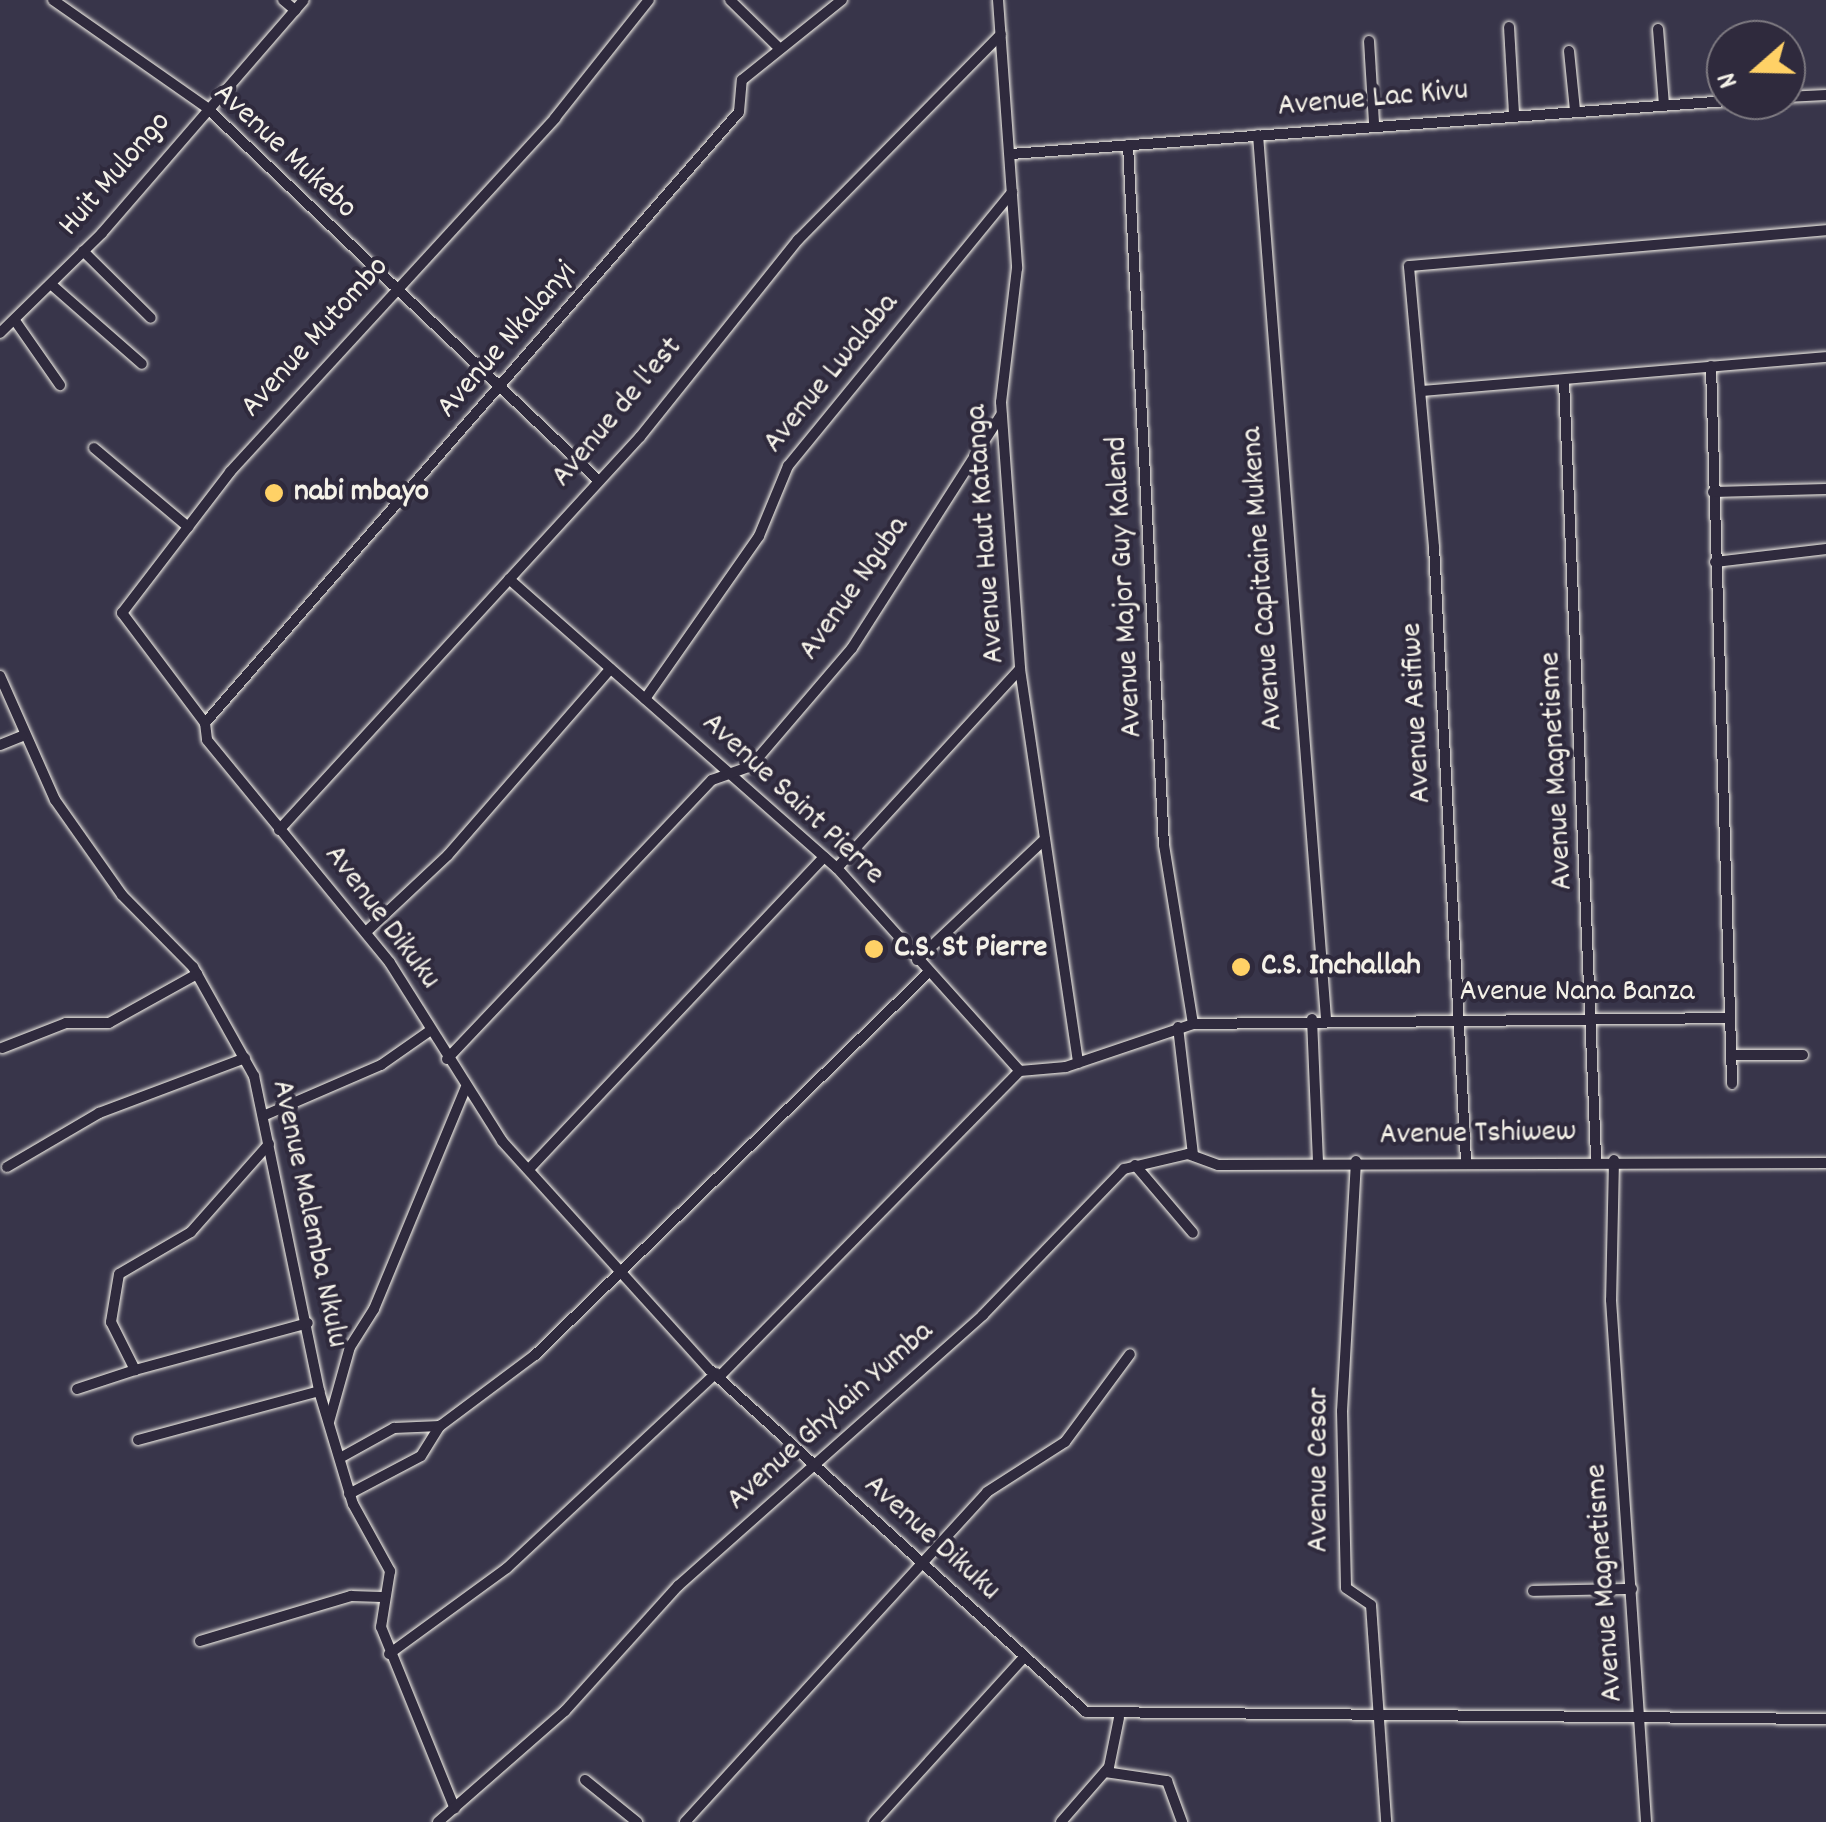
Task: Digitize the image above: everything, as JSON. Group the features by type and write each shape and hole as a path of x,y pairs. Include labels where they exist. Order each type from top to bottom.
{"street":[{"name":"Avenue Mukebo","path":"53,0 207,108 497,391 598,480"},
{"path":"283,0 295,10"},
{"name":"Huit Mulongo","path":"0,334 53,286 304,0"},
{"name":"Avenue Mutombo","path":"205,722 122,618 188,528 391,288 556,118 650,0"},
{"path":"730,0 778,47"},
{"name":"Avenue Nkalanyi","path":"205,722 739,112 740,83 778,47 842,0"},
{"name":"Avenue Haut Katanga","path":"998,0 1017,282 1002,414 1020,668 1078,1063"},
{"path":"1509,27 1514,114"},
{"path":"1658,29 1664,105"},
{"name":"Avenue de l'est","path":"279,830 598,480 798,240 1001,34"},
{"path":"1369,41 1374,123"},
{"path":"1570,51 1575,110"},
{"name":"Avenue Lac Kivu","path":"1010,154 1374,123 1706,102"},
{"name":"Avenue Capitaine Mukena","path":"1258,135 1326,1018"},
{"name":"Avenue Major Guy Kalend","path":"1128,145 1164,845 1193,1024"},
{"name":"Avenue Lwalaba","path":"645,699 760,536 788,466 1013,192"},
{"name":"Avenue Asifiwe","path":"1466,1161 1422,391 1411,264 1826,230"},
{"path":"83,251 151,318"},
{"path":"53,286 142,364"},
{"path":"16,322 60,385"},
{"path":"1422,391 1826,357"},
{"name":"Avenue Nana Banza","path":"1020,1071 1078,1063 1193,1024 1326,1018 1729,1018 1712,366"},
{"name":"Avenue Magnetisme","path":"1564,380 1595,1018 1596,1158"},
{"name":"Avenue Nguba","path":"447,1059 712,780 751,766 852,648 1002,414"},
{"path":"94,448 188,528"},
{"path":"1713,492 1826,489"},
{"path":"1715,562 1826,549"},
{"name":"Avenue Saint Pierre","path":"509,579 836,868 1020,1071"},
{"path":"836,868 1020,668"},
{"path":"366,932 448,854 610,670"},
{"name":"Avenue Malemba Nkulu","path":"0,676 22,736 122,896 197,974 245,1058 269,1144 319,1390 349,1494 390,1571 382,1597 389,1654 455,1809"},
{"name":"Avenue Dikuku","path":"205,722 207,740 366,932 466,1087 530,1168 623,1273 719,1373 920,1565 1086,1712 1119,1718 1826,1719"},
{"path":"0,745 22,736"},
{"path":"917,960 1045,839"},
{"path":"530,1168 824,857"},
{"path":"349,1494 421,1456 440,1426 623,1273 928,972"},
{"path":"2,1048 66,1023 109,1022 197,974"},
{"path":"1729,1018 1732,1084"},
{"path":"1312,1019 1318,1163"},
{"path":"1178,1027 1192,1154"},
{"path":"262,1116 381,1065 432,1030"},
{"path":"1732,1055 1803,1056"},
{"path":"7,1167 99,1112 245,1058"},
{"path":"389,1654 507,1568 719,1373 1020,1071"},
{"path":"329,1423 350,1347 374,1310 466,1087"},
{"path":"135,1370 111,1322 115,1278 191,1232 269,1144"},
{"name":"Avenue Tshiwew","path":"1134,1165 1192,1154 1218,1165 1596,1158 1826,1163"},
{"name":"Avenue Magnetisme","path":"1614,1160 1611,1300 1646,1822"},
{"name":"Avenue Cesar","path":"1356,1161 1342,1411 1346,1588 1371,1604 1386,1822"},
{"path":"1134,1165 1192,1233"},
{"name":"Avenue Ghylain Yumba","path":"438,1822 565,1711 637,1625 818,1466 1134,1165"},
{"path":"77,1389 308,1324"},
{"path":"685,1822 987,1492 1066,1442 1130,1354"},
{"path":"138,1440 319,1390"},
{"path":"340,1458 394,1428 440,1426"},
{"path":"1533,1591 1632,1590"},
{"path":"200,1640 327,1602 382,1597"},
{"path":"874,1822 1024,1657"},
{"path":"1061,1822 1105,1772 1119,1718"},
{"path":"1105,1772 1167,1780 1182,1822"},
{"path":"585,1780 637,1822"}],"place":[{"name":"nabi mbayo","path":"274,493"},
{"name":"C.S. St Pierre","path":"874,949"},
{"name":"C.S. Inchallah","path":"1241,967"}]}
